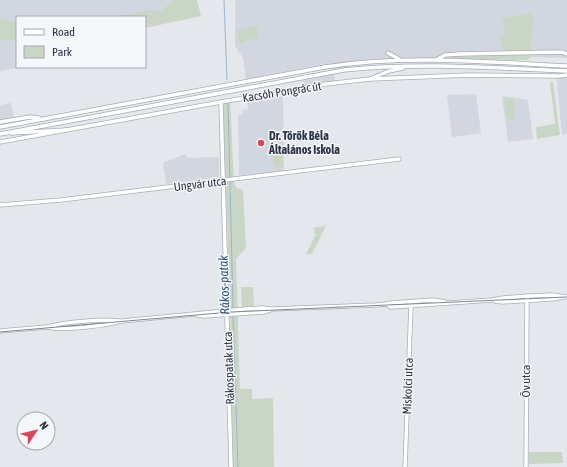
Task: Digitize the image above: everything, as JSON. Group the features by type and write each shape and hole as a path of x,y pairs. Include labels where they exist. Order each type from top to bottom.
{"street":[{"path":"435,60 445,55 460,54 562,52 567,54"},
{"path":"388,53 402,60"},
{"name":"Kacsóh Pongrác út","path":"0,126 332,66 402,60 435,60 567,66"},
{"path":"370,79 389,71 410,66"},
{"name":"Kacsóh Pongrác út","path":"1,133 332,72 378,67 410,66 567,71"},
{"name":"Kacsóh Pongrác út","path":"0,142 299,88 370,79 470,75 559,76 567,74"},
{"name":"Rákospatak utca","path":"221,102 229,312 231,467"},
{"path":"0,122 30,117 46,118"},
{"path":"1,133 67,130"},
{"name":"Ungvár utca","path":"0,205 225,181 399,159"},
{"path":"386,304 391,306 411,306 445,302 492,300 503,302 527,298 552,299 566,297"},
{"name":"Öv utca","path":"526,467 527,298"},
{"path":"0,331 47,328 54,325 94,321 122,321 196,314 204,316 263,308 272,310 433,300 445,302"},
{"name":"Miskolci utca","path":"405,467 411,306"}],"shaded area":[{"path":"0,0 177,0 168,11 146,17 16,16 16,68 0,71"},
{"path":"235,0 567,0 567,58 531,57 532,13 505,35 498,36 504,55 366,60 325,64 246,79 243,58 235,46"},
{"path":"556,73 567,73 567,134 562,135"},
{"path":"334,74 335,81 302,86 301,81"},
{"path":"476,94 481,133 452,137 447,95"},
{"name":"Dr. Török Béla Általános Iskola","path":"283,96 284,171 239,176 238,115 242,115 243,110 248,109 247,102"},
{"path":"502,96 528,100 533,139 508,142"},
{"path":"11,103 14,118 0,121 0,105"},
{"path":"185,154 188,158 219,157 219,177 166,184 163,163"}],"green space":[{"path":"174,0 197,0 201,16 146,28 146,16 120,16 149,10 161,11"},
{"path":"533,13 531,57 528,60 460,59 447,57 504,55 498,36 505,35 502,18"},
{"path":"0,19 16,22 16,39 0,41"},
{"path":"257,26 259,38 246,40 246,42 239,43 237,30"},
{"path":"550,82 553,82 560,135 537,139 536,127 555,124"},
{"path":"513,98 515,119 508,120 508,116 506,116 504,99"},
{"path":"230,99 234,183 237,188 243,190 246,248 236,259 240,389 252,389 252,399 273,398 274,467 233,467 230,306 223,100"},
{"path":"277,142 283,145 283,166 280,168 273,166 272,145"},
{"path":"326,226 312,254 306,254 316,234 314,233 315,230 312,228"},
{"path":"241,287 253,287 254,306 242,307"},
{"path":"529,452 562,452 563,463 529,464"}],"waterway":[{"name":"Rákos-patak","path":"224,0 227,80"},
{"name":"Rákos-patak","path":"228,103 230,179"},
{"name":"Rákos-patak","path":"230,182 233,308"},
{"name":"Rákos-patak","path":"233,316 238,467"}],"tram line":[{"path":"0,332 231,312 567,297"}],"place":[{"name":"Dr. Török Béla Általános Iskola","path":"261,143"}]}
